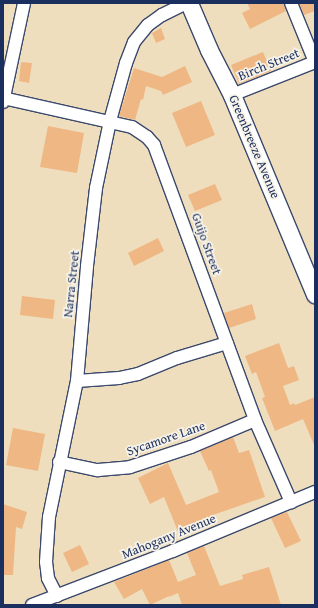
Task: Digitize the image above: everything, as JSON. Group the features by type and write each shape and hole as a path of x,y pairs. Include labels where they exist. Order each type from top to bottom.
{"street":[{"path":"3,100 24,3"},
{"name":"Greenbreeze Avenue","path":"188,3 209,50 232,95 315,294"},
{"name":"Narra Street","path":"57,596 48,578 46,562 49,517 59,462 77,381 96,188 110,121 126,63 134,42 148,25 162,15 188,3"},
{"path":"291,3 315,62"},
{"name":"Birch Street","path":"232,95 315,62"},
{"name":"Guijo Street","path":"3,100 110,121 140,131 148,137 154,145 255,420 291,502"},
{"path":"77,381 119,378 138,374 177,358 227,343"},
{"name":"Sycamore Lane","path":"59,462 98,470 130,467 191,447 255,420"},
{"name":"Mahogany Avenue","path":"32,605 173,551 315,492"}],"building":[{"path":"247,3 284,3 286,11 250,29 242,13 250,9"},
{"path":"299,3 315,3 315,11 304,15"},
{"path":"161,28 165,39 156,43 152,33"},
{"path":"263,52 271,71 239,84 231,65"},
{"path":"21,62 32,63 29,83 19,81"},
{"path":"185,66 192,82 163,95 161,91 146,86 143,100 141,99 135,120 119,116 134,68 162,77"},
{"path":"201,101 215,135 186,147 172,113"},
{"path":"48,126 84,133 77,173 40,167"},
{"path":"215,184 222,200 195,211 188,195"},
{"path":"158,238 164,251 134,266 128,253"},
{"path":"22,296 55,300 53,319 20,315"},
{"path":"252,304 256,319 229,328 224,313"},
{"path":"279,343 288,368 294,366 299,380 283,386 290,405 294,403 295,405 315,397 315,447 303,419 275,431 262,398 265,397 256,372 252,374 245,356"},
{"path":"13,428 45,434 38,471 6,465"},
{"path":"233,437 239,453 249,450 265,497 210,516 211,519 179,534 164,497 150,504 138,478 168,463 186,505 219,492 211,470 209,471 200,451"},
{"path":"3,504 27,512 22,529 16,527 13,575 3,575"},
{"path":"287,512 301,541 285,548 271,518"},
{"path":"80,545 89,564 72,572 63,553"},
{"path":"204,546 220,586 243,579 242,575 269,567 281,605 182,605 178,593 150,605 142,589 124,599 114,582 169,560 178,582 196,575 187,553"}]}
